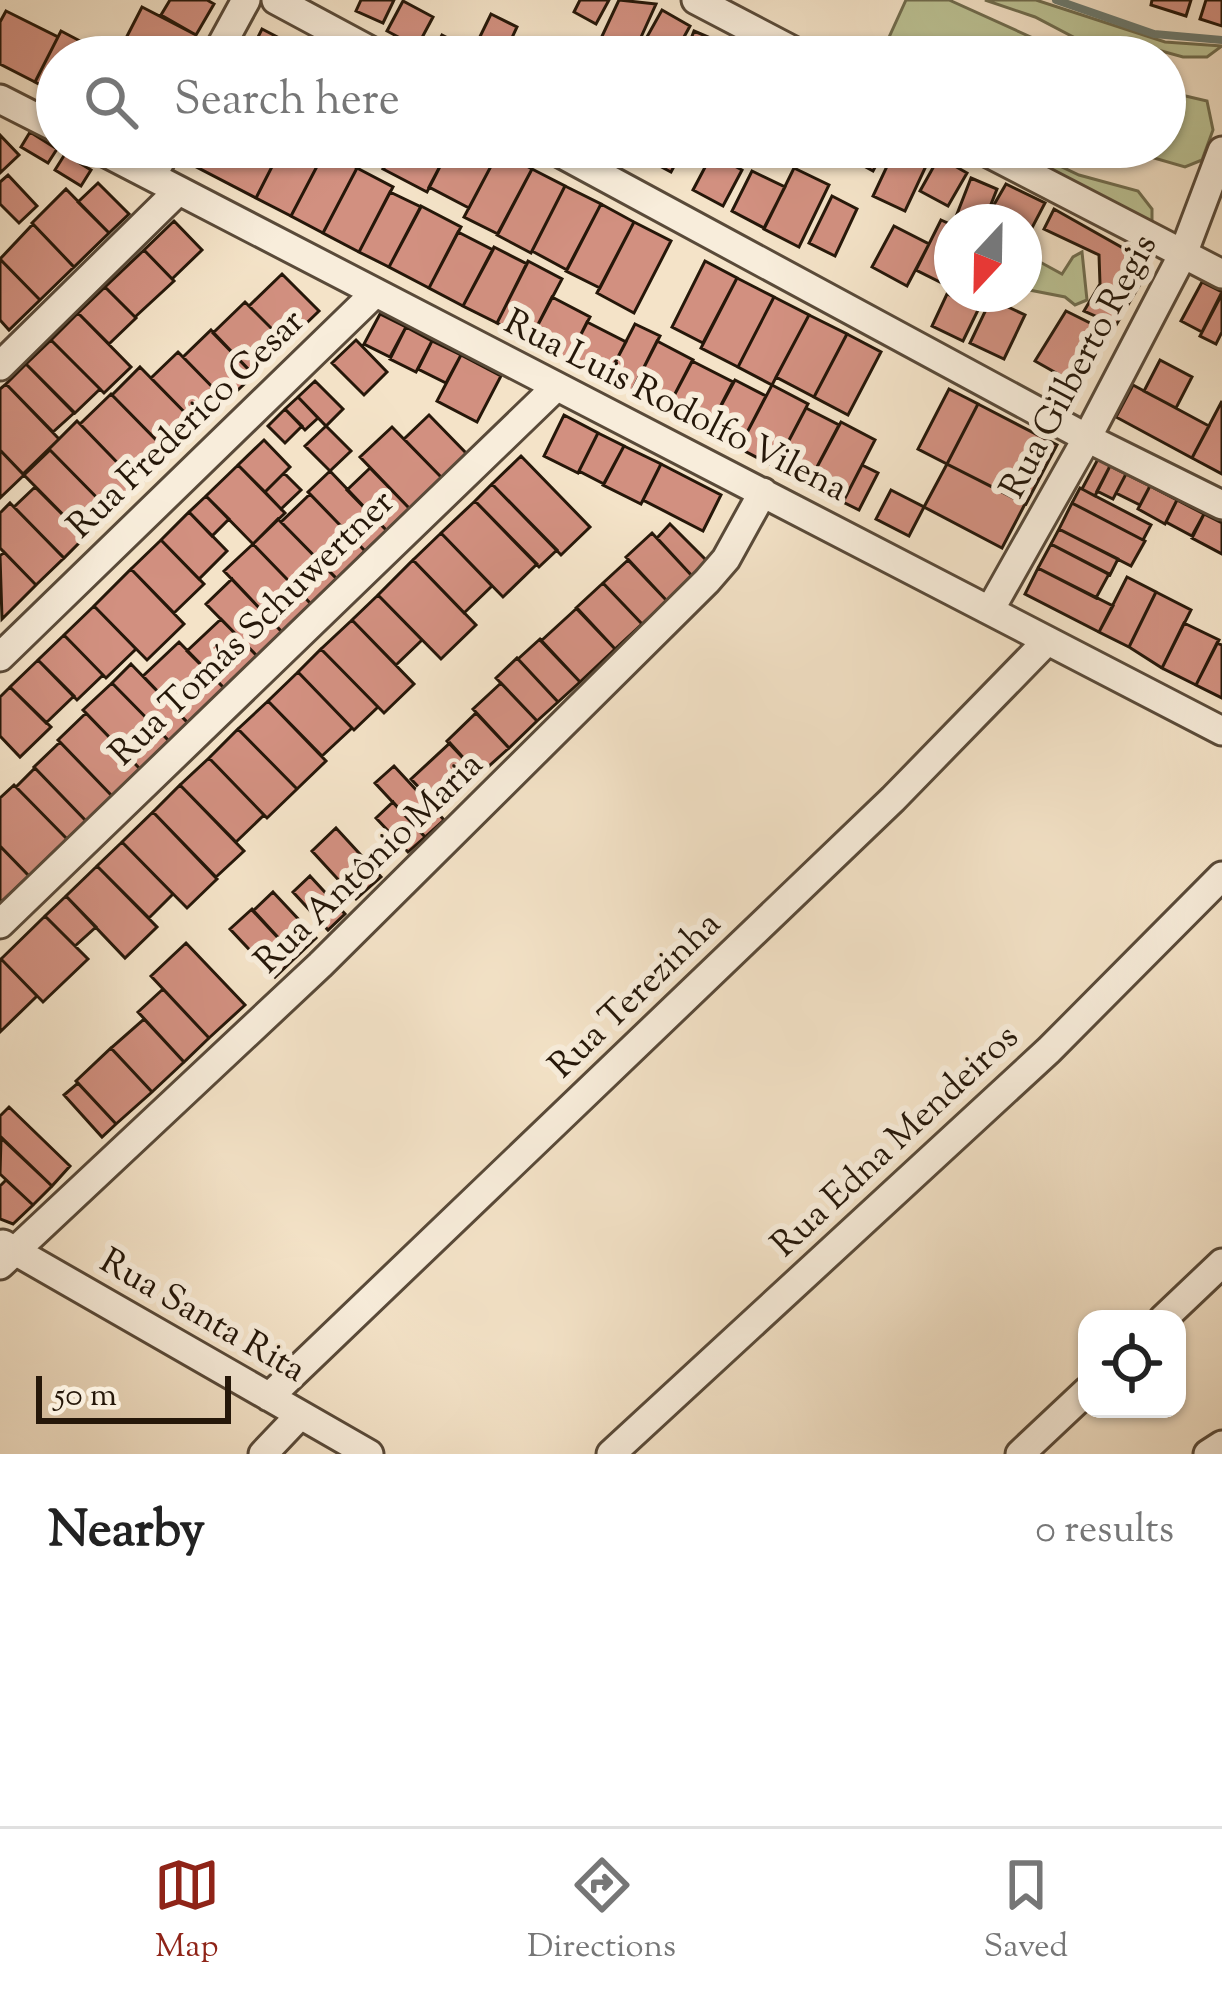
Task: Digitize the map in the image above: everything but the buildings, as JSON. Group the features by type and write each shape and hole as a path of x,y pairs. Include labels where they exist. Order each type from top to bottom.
{"street":[{"path":"226,36 245,0"},
{"path":"276,0 343,36"},
{"path":"696,0 765,36"},
{"path":"0,99 36,117"},
{"name":"Rua Gilberto Regis","path":"990,610 1183,254 1222,151"},
{"name":"Rua Luis Rodolfo Vilena","path":"136,168 1222,731"},
{"path":"152,176 156,168"},
{"path":"587,168 1087,438 1222,505"},
{"path":"1017,168 1222,274"},
{"path":"0,366 177,192"},
{"name":"Rua Frederico Cesar","path":"0,657 374,294"},
{"name":"Rua Tomás Schuwertner","path":"0,924 556,387"},
{"name":"Rua Antônio Maria","path":"5,1252 320,965 707,581 763,492"},
{"name":"Rua Terezinha","path":"269,1397 892,799 1047,641"},
{"name":"Rua Edna Mendeiros","path":"611,1454 1049,1050 1222,876"},
{"name":"Rua Santa Rita","path":"5,1252 369,1454"},
{"path":"1172,1310 1222,1263"},
{"path":"1020,1454 1078,1399"},
{"path":"263,1454 300,1414"},
{"path":"1208,1454 1222,1445"}],"green space":[{"path":"906,0 949,0 1029,36 890,36"},
{"path":"985,0 1036,0 1147,36 1071,36"},
{"path":"1186,43 1222,46 1207,57 1186,57"},
{"path":"1186,96 1207,101 1213,130 1202,160 1186,167"},
{"path":"995,168 1064,168 1138,191 1152,209 1152,227 1135,244"},
{"path":"1082,252 1087,300 1075,305 1065,297 1042,293 1042,263 1062,274"}],"waterway":[{"path":"1056,0 1154,34 1177,36"},
{"path":"1186,37 1222,40"}]}
